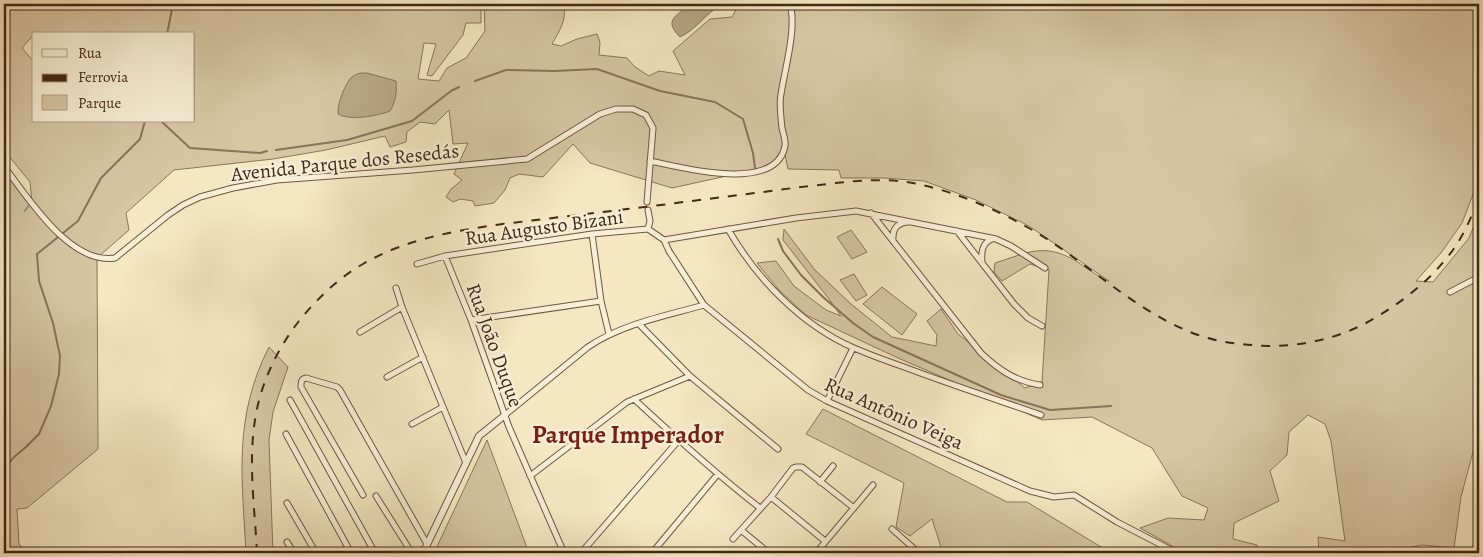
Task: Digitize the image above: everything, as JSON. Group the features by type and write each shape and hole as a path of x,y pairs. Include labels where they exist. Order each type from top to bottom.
{"street":[{"path":"650,161 712,173 742,175 762,170 779,159 785,146 780,96 786,73 793,14 790,4"},
{"name":"Avenida Parque dos Resedás","path":"4,166 42,217 76,248 97,258 115,258 183,205 200,197 233,188 284,180 527,159 600,114 616,108 633,109 646,115 653,128 647,202"},
{"path":"648,210 650,221 648,229"},
{"path":"664,240 796,218 851,211 870,213 992,239 1011,246 1045,268"},
{"path":"870,213 967,337 987,359 1014,378 1026,383 1040,385"},
{"path":"893,242 893,230 903,222 910,221"},
{"name":"Rua Augusto Bizani","path":"417,264 445,256 592,234 648,229"},
{"name":"Rua Antônio Veiga","path":"648,229 664,240 669,251 704,304 808,390 827,401 1030,491 1054,497 1074,495 1117,522 1177,553"},
{"path":"728,229 739,249 777,293 803,316 853,348 1041,415"},
{"path":"957,231 1014,304 1028,318 1042,326"},
{"path":"592,234 601,301 609,334"},
{"path":"982,263 982,248 988,240 992,239"},
{"name":"Rua João Duque","path":"445,256 471,320 505,415 564,553"},
{"path":"1450,292 1479,277"},
{"path":"396,288 466,463"},
{"path":"471,320 601,301"},
{"path":"423,553 479,436 588,347 609,334 704,304"},
{"path":"360,332 402,307"},
{"path":"640,324 690,376 778,449"},
{"path":"827,401 853,348"},
{"path":"387,377 423,357"},
{"path":"530,476 627,402 690,376"},
{"path":"363,495 301,387 303,379 306,378 340,390 427,544"},
{"path":"634,399 717,475 760,508"},
{"path":"290,400 375,553"},
{"path":"412,424 443,407"},
{"path":"286,434 351,553"},
{"path":"581,553 678,441"},
{"path":"820,482 833,466"},
{"path":"733,539 771,497 793,468 796,467 802,467 854,508"},
{"path":"652,553 717,475"},
{"path":"816,553 873,485"},
{"path":"376,496 408,547 408,553"},
{"path":"771,497 825,541"},
{"path":"287,503 316,553"},
{"path":"892,529 919,553"},
{"path":"741,530 769,553"},
{"path":"287,542 294,553"}],"green space":[{"path":"4,4 481,4 481,23 466,23 463,35 432,76 427,75 436,44 424,43 418,79 439,81 447,68 466,58 485,31 484,4 563,4 564,20 552,44 561,46 577,39 597,34 600,42 599,55 627,58 635,67 649,76 659,71 685,75 673,51 710,19 732,17 739,4 1479,4 1479,179 1462,223 1441,253 1416,281 1433,282 1469,238 1479,213 1479,447 1474,448 1461,497 1454,548 1423,545 1411,547 1412,553 1319,553 1318,537 1345,541 1331,441 1325,424 1308,415 1289,432 1287,455 1270,471 1279,501 1234,523 1233,539 1257,545 1258,553 1185,553 1140,528 1168,518 1204,520 1208,508 1182,496 1152,448 1092,417 1042,420 898,358 806,315 779,290 757,263 776,261 794,286 826,310 841,316 783,240 784,229 815,270 851,304 892,337 936,346 937,335 927,321 941,309 958,334 1025,388 1042,382 1049,270 1030,264 1002,281 994,272 995,263 1036,251 1054,252 1065,255 1109,281 1029,226 976,200 924,181 884,178 841,178 839,170 788,169 784,150 777,159 763,168 672,188 590,163 573,144 543,177 519,174 510,178 505,190 494,203 475,206 473,201 460,199 453,202 446,197 451,189 462,180 454,174 468,143 453,144 449,110 435,124 420,122 407,132 406,142 390,147 385,136 326,150 273,159 174,170 126,213 129,230 97,258 98,449 27,508 17,509 19,544 27,553 4,553 4,172 29,204 24,212 32,203 30,182 4,150"},
{"path":"851,230 867,252 852,259 837,237"},
{"path":"854,274 867,295 856,301 840,280"},
{"path":"882,287 917,314 902,335 863,304"},
{"path":"269,347 288,367 273,412 269,440 273,553 246,553 242,448 250,398"},
{"path":"823,409 1007,502 1027,502 1111,553 946,553 941,547 932,519 910,536 896,527 904,483 806,434"},
{"path":"487,440 529,553 434,553"}],"shaded area":[{"path":"691,4 722,4 680,37 672,26 672,22 676,15"},
{"path":"367,73 396,81 396,96 390,111 378,115 356,117 338,114 340,100 349,80 355,75"}],"waterway":[{"path":"167,32 173,4"},
{"path":"475,81 506,70 555,71 597,69 660,91 715,102 743,119 753,153 755,168"},
{"path":"276,150 347,140 412,121 459,87"},
{"path":"4,470 13,458 39,434 51,406 59,374 60,356 53,323 39,281 37,254 78,221 101,178 140,139 145,122"},
{"path":"162,122 190,148 260,153 267,151"},
{"path":"778,239 783,251 801,275 853,323 873,337 1001,395 1050,410 1111,406"}],"railway":[{"path":"257,553 252,470 253,437 257,407 265,381 277,355 299,321 337,282 363,264 403,245 447,233 492,226 855,181 903,181 932,187 960,196 1014,220 1049,240 1131,299 1175,325 1198,335 1224,342 1281,346 1306,343 1355,329 1398,303 1428,279 1451,253 1465,231 1479,199"}],"district":[{"name":"Parque Imperador","path":"628,434"}]}
